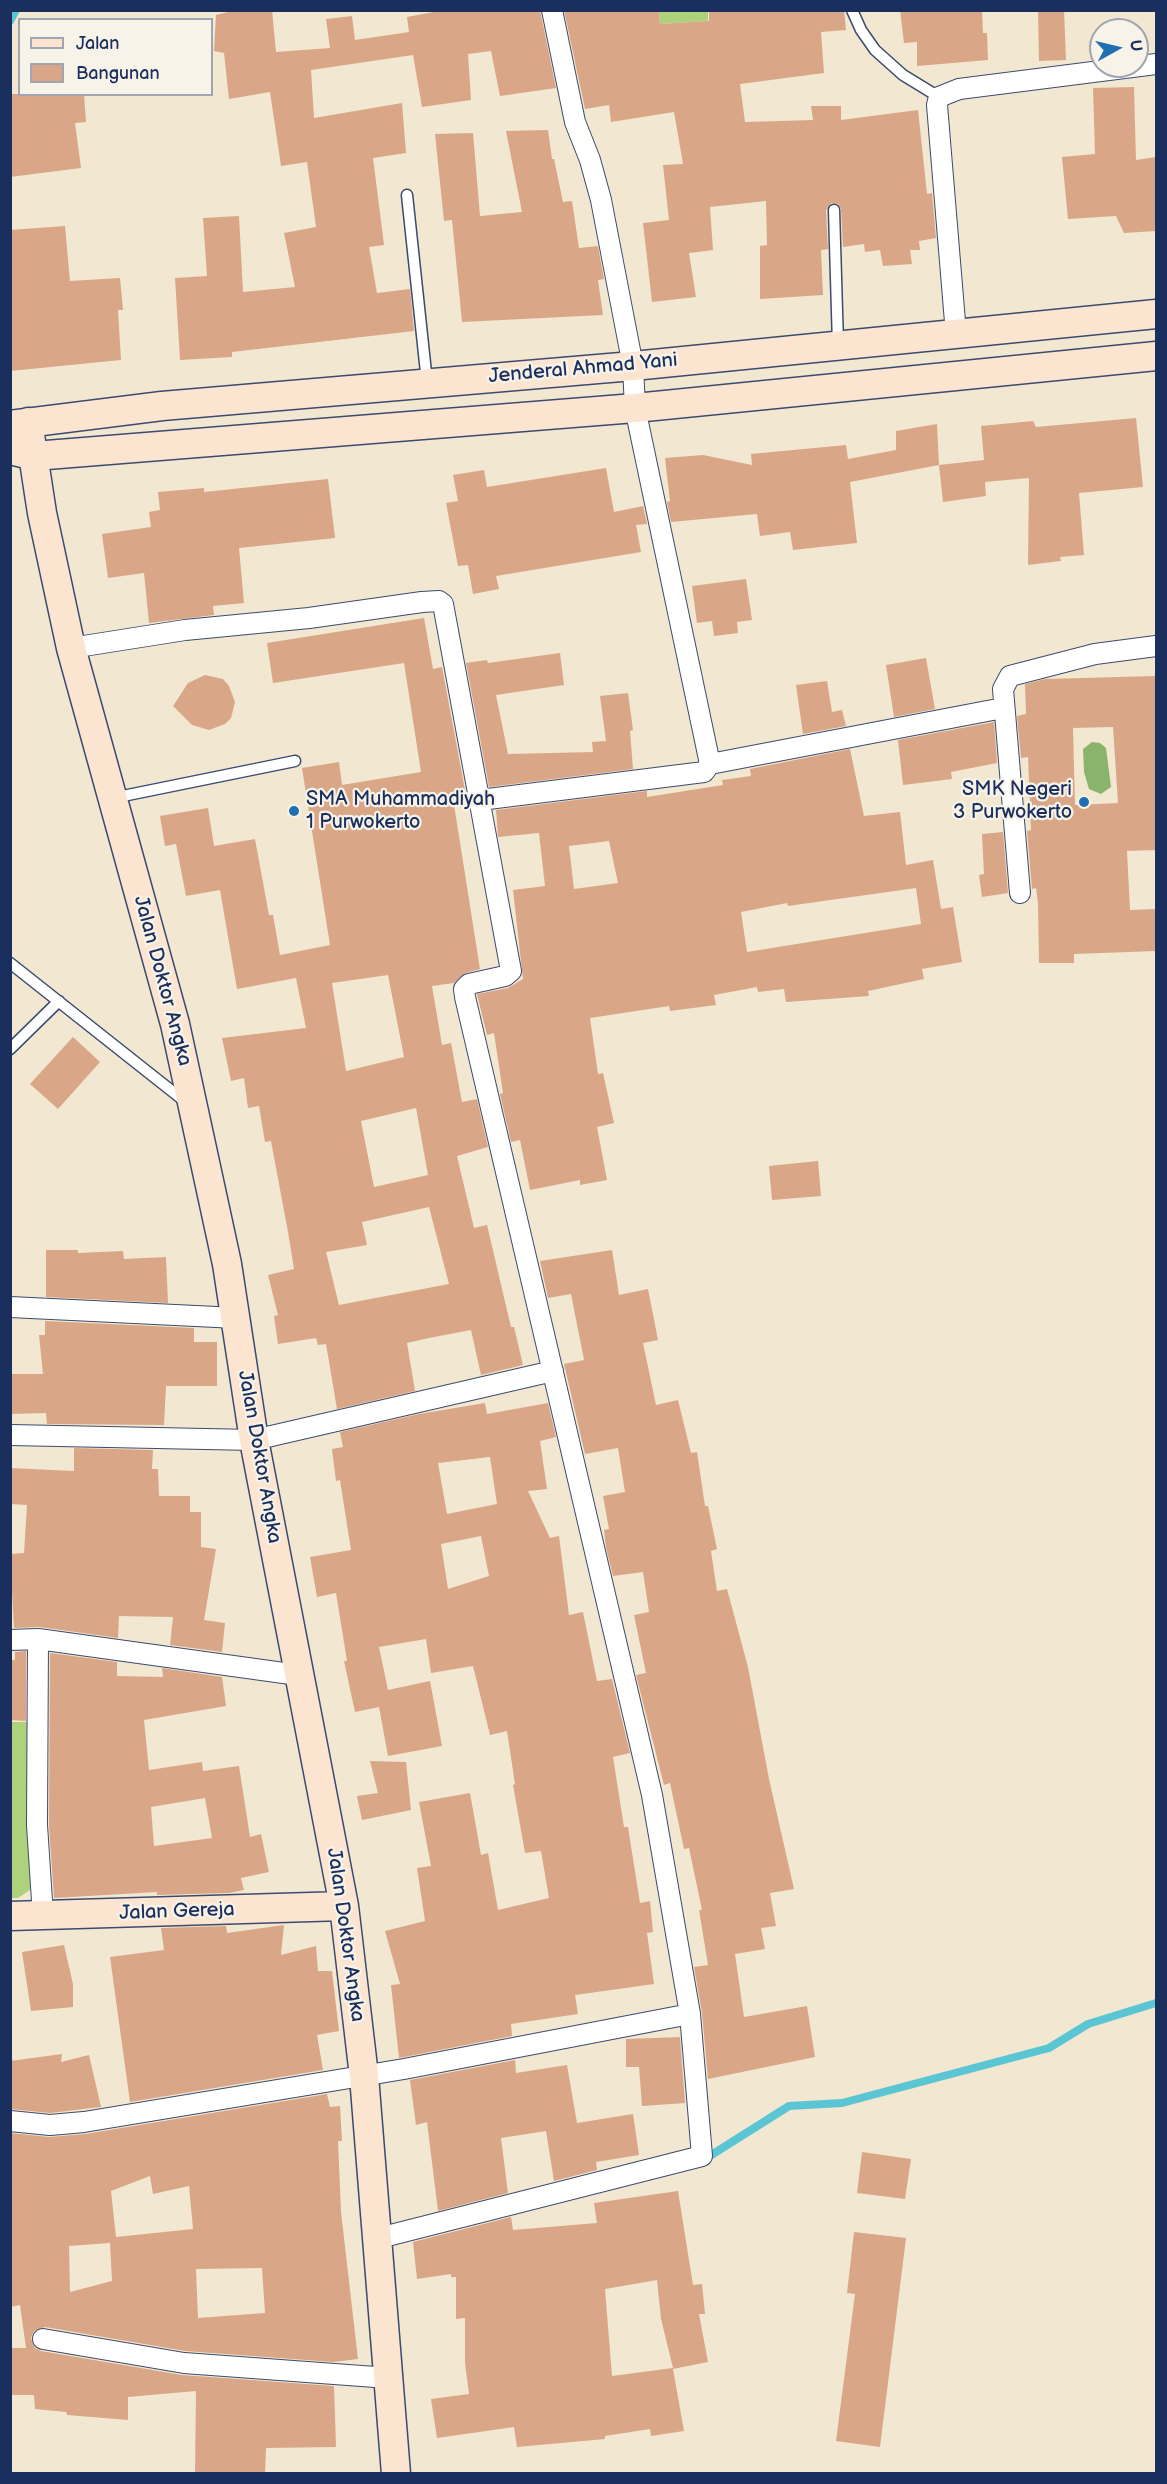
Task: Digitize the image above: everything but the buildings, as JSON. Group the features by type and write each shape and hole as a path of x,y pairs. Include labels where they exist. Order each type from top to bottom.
{"street":[{"path":"552,10 575,122 590,160 601,200 633,366 635,408 710,764"},
{"path":"956,334 937,105 939,97 959,89 1156,64"},
{"name":"Jenderal Ahmad Yani","path":"19,423 162,406 633,366 1156,314"},
{"path":"1033,326 1037,368"},
{"path":"22,453 635,408 1156,356"},
{"name":"Jalan Doktor Angka","path":"19,423 22,453 42,513 71,648 171,1009 237,1318 254,1440 344,1906 364,2076 379,2238 396,2474"},
{"path":"71,648 185,630 309,618 439,601 443,604 511,971 505,976 472,982 464,989 652,1795 690,2014 702,2156 379,2238"},
{"path":"1020,893 1003,708 1003,689 1010,676 1095,654 1156,646"},
{"path":"480,800 704,772 710,764 1003,708"},
{"path":"10,1307 237,1318"},
{"path":"10,1435 254,1440 553,1371"},
{"path":"38,1639 37,1825 43,1916"},
{"path":"10,1640 38,1639 298,1675"},
{"name":"Jalan Gereja","path":"10,1916 344,1906"},
{"path":"10,2121 50,2125 84,2122 364,2076 690,2014"},
{"path":"43,2339 184,2363 389,2378"}],"lane":[{"path":"852,10 861,30 875,50 903,75 939,97"},
{"path":"407,195 427,382"},
{"path":"834,210 838,346"},
{"path":"113,798 296,761"},
{"path":"10,963 193,1108"},
{"path":"10,1049 59,1001"}],"green space":[{"path":"659,11 708,11 708,21 660,24"},
{"path":"1092,742 1100,743 1106,748 1111,787 1101,794 1089,789 1084,772 1083,749"},
{"path":"11,1722 32,1722 30,1890 18,1898 11,1898"}],"waterway":[{"path":"10,21 16,10"},
{"path":"705,2159 789,2106 842,2103 1049,2048 1088,2024 1156,2003"}],"place":[{"name":"SMK Negeri 3 Purwokerto","path":"1084,802"},
{"name":"SMA Muhammadiyah 1 Purwokerto","path":"294,811"}]}
